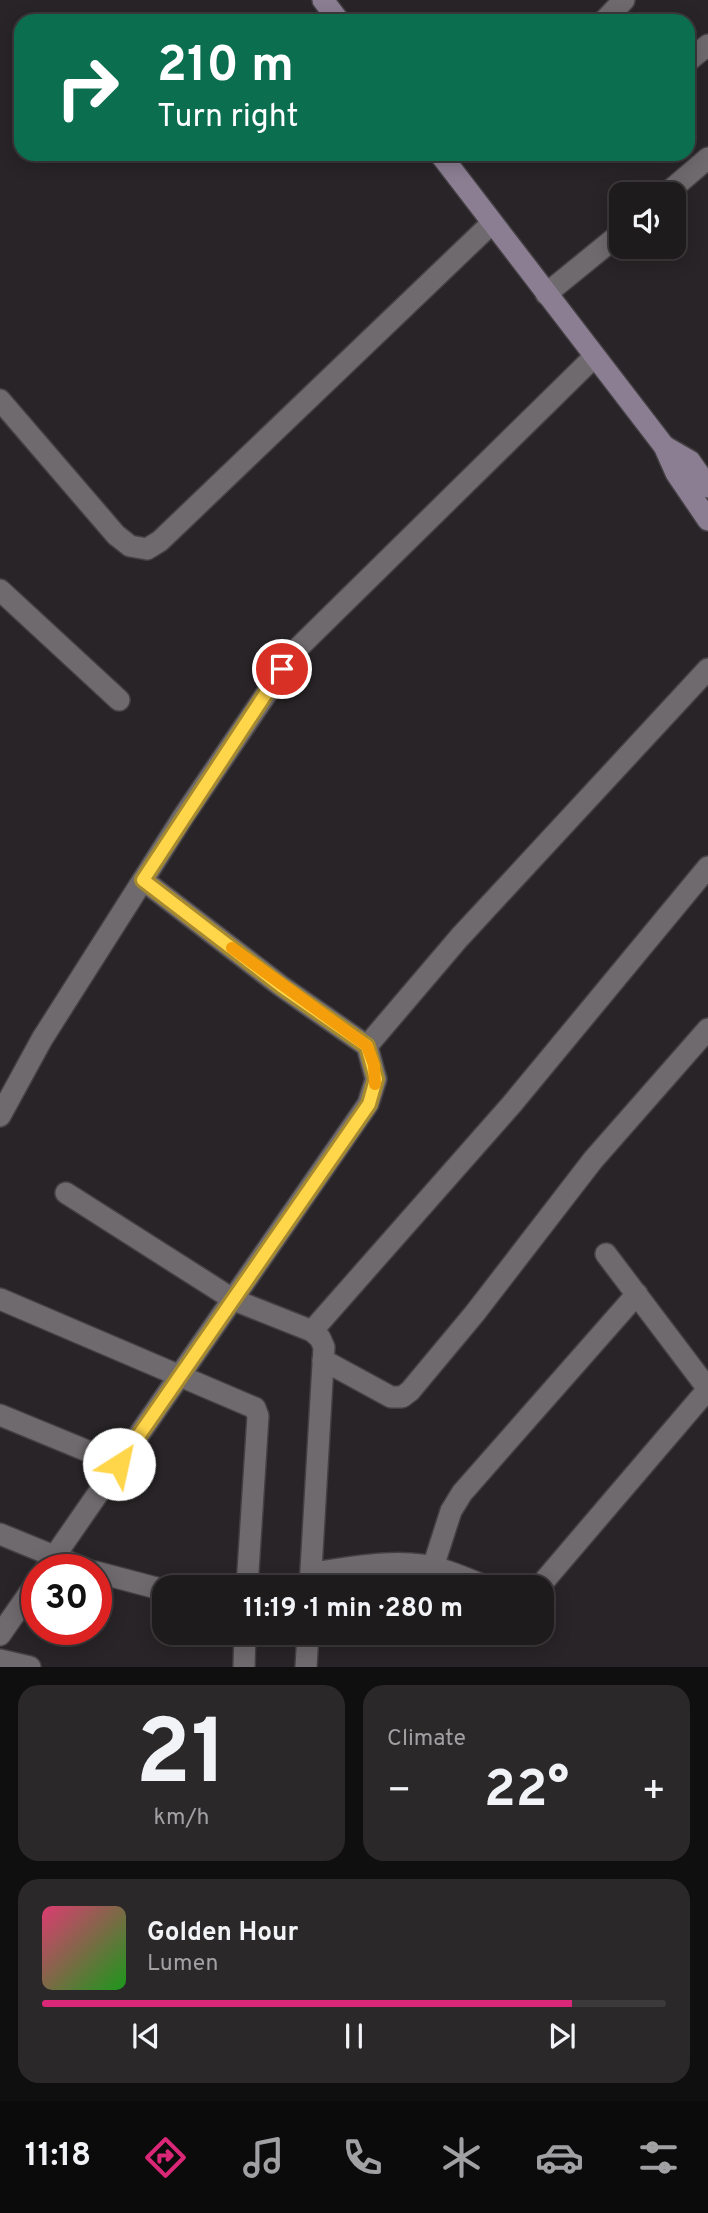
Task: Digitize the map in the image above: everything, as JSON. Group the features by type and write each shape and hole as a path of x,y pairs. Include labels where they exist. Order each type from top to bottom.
{"street":[{"path":"323,0 334,14"},
{"path":"611,14 624,0"},
{"path":"680,182 708,158"},
{"path":"447,161 664,446 676,473 708,520"},
{"path":"0,400 116,536 130,546 147,549 160,541 492,223"},
{"path":"546,294 609,243"},
{"path":"0,1116 42,1039 143,880 296,650 594,357"},
{"path":"664,446 690,461 708,487"},
{"path":"0,590 119,700"},
{"path":"367,1046 459,939 708,669"},
{"path":"312,1331 512,1104 708,867"},
{"path":"57,1554 369,1104 376,1079 367,1046 281,986 143,880"},
{"path":"323,1360 391,1397 402,1397 410,1391 475,1313 593,1160 708,1029"},
{"path":"66,1193 234,1300 312,1331 320,1338 324,1347 311,1575"},
{"path":"549,1575 708,1389 606,1254"},
{"path":"433,1567 451,1511 462,1493 637,1294"},
{"path":"0,1299 255,1408 258,1416 248,1575"},
{"path":"0,1415 119,1464"},
{"path":"0,1534 33,1554"},
{"path":"337,1575 401,1563 433,1567 455,1575"},
{"path":"112,1576 152,1587"},
{"path":"3,1624 21,1602"},
{"path":"244,1667 245,1645"},
{"path":"306,1667 307,1645"},
{"path":"0,1660 30,1667"}],"slow traffic":[{"path":"232,948 367,1046 374,1065 375,1084"}],"route":[{"path":"119,1464 369,1104 374,1092 374,1065 367,1046 281,986 143,880 282,669"}]}
